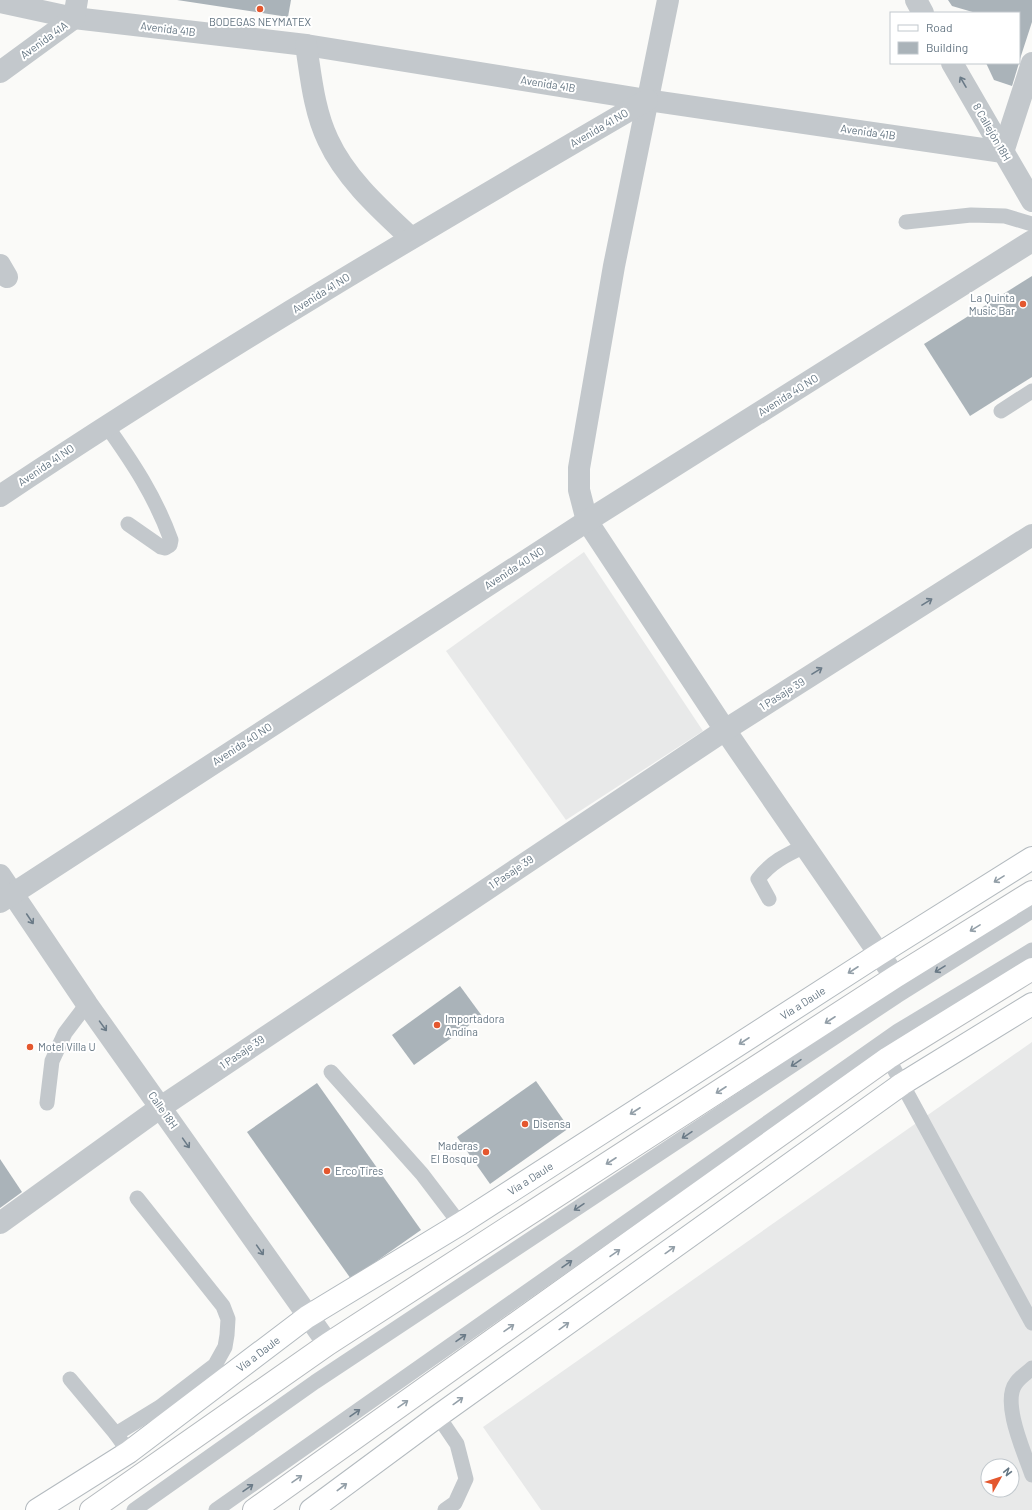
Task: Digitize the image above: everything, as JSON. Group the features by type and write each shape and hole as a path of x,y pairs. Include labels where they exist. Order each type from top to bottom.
{"main road":[{"name":"Vía a Daule","path":"37,1510 129,1452 306,1317 460,1224 879,954 1032,858"},
{"path":"90,1509 328,1344 895,977 1032,892"},
{"path":"264,1507 888,1058 1032,969"},
{"path":"311,1510 438,1416 902,1084 1032,1004"}],"street":[{"path":"668,0 614,266 579,468 579,490 587,521 725,730 895,977"},
{"path":"916,0 922,12"},
{"name":"Avenida 41B","path":"0,2 75,9 648,100 1003,152"},
{"name":"Avenida 41A","path":"0,72 75,9"},
{"path":"306,45 317,109 332,148 343,166 363,190 411,238"},
{"path":"1003,152 1032,63"},
{"name":"8 Callejón 18H","path":"953,64 1032,200"},
{"name":"Avenida 41 NO","path":"0,496 106,425 411,238 648,100"},
{"name":"Avenida 40 NO","path":"6,897 587,521 1032,242"},
{"name":"1 Pasaje 39","path":"0,1223 161,1107 725,730 1032,535"},
{"name":"Calle 18H","path":"0,875 6,897 87,1004 161,1107 306,1317 328,1344"}],"lane":[{"path":"906,222 978,215 1005,216 1032,224"},
{"path":"1001,411 1032,391"},
{"path":"106,425 131,460 160,510 171,540 170,545 165,548 161,547 128,524"},
{"path":"769,899 758,879 767,867 782,856 805,846"},
{"path":"134,1510 315,1382 897,996 1032,911"},
{"path":"216,1510 898,1031 1032,950"},
{"path":"47,1102 52,1061 65,1033 87,1004"},
{"path":"888,1058 1032,1323"},
{"path":"330,1072 422,1174 460,1224"},
{"path":"116,1434 160,1407 216,1365 225,1347 227,1335 228,1319 223,1306 137,1198"},
{"path":"1032,1368 1015,1383 1011,1396 1011,1409 1032,1475"},
{"path":"70,1379 116,1434 129,1452"},
{"path":"438,1416 457,1444 466,1479 455,1502 445,1510"}],"shaded area":[{"path":"584,552 703,731 566,820 446,651"},
{"path":"1032,1042 1032,1510 541,1510 483,1427"}],"building":[{"name":"BODEGAS NEYMATEX","path":"177,0 291,0 288,17"},
{"path":"948,0 1032,0 1032,22 1020,59 1020,12 973,12 952,6"},
{"path":"986,64 1019,64 1012,86 994,80"},
{"path":"1032,276 1032,377 970,416 924,344"},
{"name":"Importadora Andina","path":"460,986 482,1016 414,1065 392,1035"},
{"name":"Disensa","path":"536,1081 569,1128 490,1184 457,1137"},
{"name":"Erco Tires","path":"317,1083 421,1230 351,1279 247,1132"},
{"path":"0,1159 22,1192 0,1208"}],"place":[{"name":"BODEGAS NEYMATEX","path":"260,9"},
{"name":"La Quinta Music Bar","path":"1023,304"},
{"name":"Importadora Andina","path":"437,1025"},
{"name":"Motel Villa U","path":"30,1047"},
{"name":"Disensa","path":"525,1124"},
{"name":"Maderas El Bosque","path":"486,1152"},
{"name":"Erco Tires","path":"327,1171"}]}
